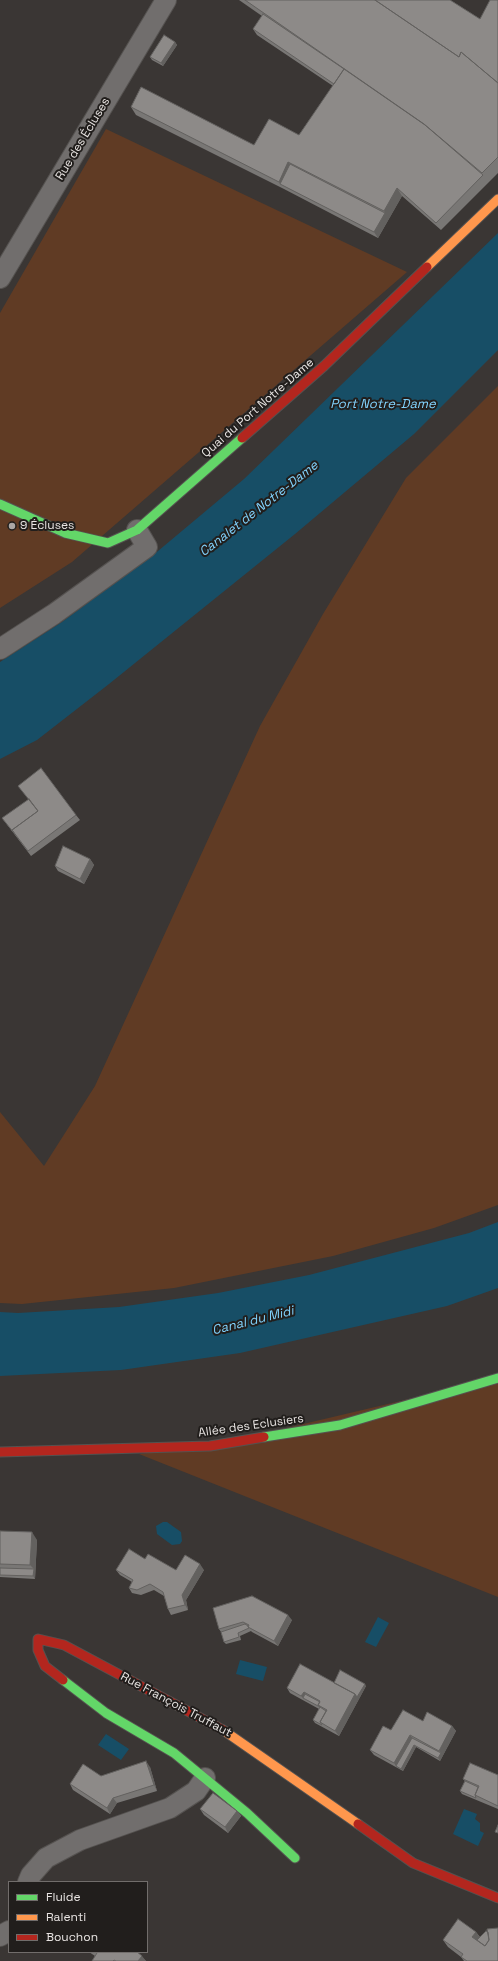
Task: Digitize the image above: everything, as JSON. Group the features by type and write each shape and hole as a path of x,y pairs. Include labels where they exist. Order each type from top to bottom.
{"street":[{"name":"Rue des Écluses","path":"0,278 166,0"},
{"name":"Quai du Port Notre-Dame","path":"0,504 65,533 108,543 137,530 324,366 498,199"},
{"path":"0,649 54,614 147,547 137,530"},
{"name":"Allée des Eclusiers","path":"0,1452 210,1446 340,1425 498,1378"},
{"name":"Rue François Truffaut","path":"295,1858 247,1813 174,1753 106,1713 45,1666 38,1650 38,1639 64,1645 233,1735 413,1863 498,1898"},
{"path":"28,1881 31,1875 46,1858 80,1840 170,1808 196,1791 205,1778"}],"shaded area":[{"path":"106,129 407,272 72,562 0,608 0,313"},
{"path":"498,386 498,1205 434,1228 333,1256 174,1288 22,1304 0,1303 0,1112 44,1166 95,1086 260,726 323,614 406,478"},
{"path":"498,1378 498,1597 139,1454 210,1446"}],"water":[{"name":"Port Notre-Dame","path":"498,233 498,350 414,434 295,534 37,740 0,759 0,662 62,622 158,551 244,479"},
{"name":"Canal du Midi","path":"498,1222 498,1288 447,1306 240,1353 121,1370 0,1376 0,1312 18,1313 119,1307 218,1293 309,1275 469,1233"},
{"path":"163,1522 167,1522 181,1532 182,1541 180,1544 172,1545 157,1534 156,1526"},
{"path":"378,1617 389,1623 376,1647 365,1642"},
{"path":"240,1660 267,1667 263,1681 236,1674"},
{"path":"106,1734 129,1749 121,1760 98,1745"},
{"path":"464,1809 477,1814 475,1819 480,1823 480,1831 484,1833 478,1846 453,1834"}],"building":[{"path":"245,0 375,0 459,57 461,52 498,83 498,157 482,173 424,124"},
{"path":"375,0 450,0 480,19 490,0 498,0 498,83 461,52 459,57"},
{"path":"263,14 344,69 334,84 253,29"},
{"path":"164,35 175,42 161,63 150,57"},
{"path":"344,69 425,125 483,175 436,223 397,188 384,211 288,162 279,182 131,107 141,87 254,145 269,119 299,135"},
{"path":"290,164 385,213 374,232 280,184"},
{"path":"41,768 76,815 28,851 12,830 38,811 18,786"},
{"path":"29,799 38,811 12,830 14,833 2,818"},
{"path":"63,846 90,859 80,879 55,866"},
{"path":"0,1531 32,1532 30,1565 0,1564"},
{"path":"129,1549 145,1559 148,1554 176,1570 185,1555 200,1564 182,1595 185,1605 168,1609 163,1592 150,1584 137,1590 129,1588 133,1580 116,1570"},
{"path":"0,1568 34,1569 33,1576 0,1575"},
{"path":"252,1596 288,1615 274,1641 248,1627 249,1625 243,1622 219,1629 213,1608"},
{"path":"245,1624 249,1628 238,1633 239,1637 224,1642 221,1632"},
{"path":"300,1664 355,1694 335,1731 320,1722 327,1710 318,1705 320,1701 304,1692 301,1696 287,1688"},
{"path":"340,1670 365,1684 357,1697 355,1694 334,1683"},
{"path":"305,1694 320,1702 318,1705 320,1707 303,1698"},
{"path":"320,1707 326,1711 320,1722 322,1725 313,1720"},
{"path":"403,1710 423,1721 427,1712 452,1726 439,1751 410,1735 394,1763 370,1750 383,1726 391,1730"},
{"path":"412,1738 441,1753 438,1758 414,1745 401,1769 396,1766"},
{"path":"146,1761 154,1785 113,1798 107,1808 70,1784 83,1764 101,1776"},
{"path":"470,1763 498,1775 498,1806 475,1795 479,1786 463,1779"},
{"path":"465,1781 478,1787 475,1795 476,1798 460,1791"},
{"path":"213,1793 237,1811 225,1827 200,1809"},
{"path":"498,1825 498,1833 495,1832"},
{"path":"458,1919 476,1932 472,1937 485,1946 489,1940 487,1929 498,1928 498,1961 467,1961 461,1957 463,1954 443,1940"},
{"path":"486,1931 488,1932 489,1940 485,1946 477,1940"},
{"path":"97,1953 138,1953 142,1956 138,1961 92,1961"}],"traffic: fast":[{"path":"0,504 65,533 108,543 137,530 242,438"},
{"path":"264,1437 340,1425 498,1378"},
{"path":"63,1680 106,1713 174,1753 247,1813 295,1858"}],"traffic: slow":[{"path":"427,267 498,199"},
{"path":"223,1730 358,1824"}],"traffic: jam":[{"path":"242,438 324,366 427,267"},
{"path":"0,1452 210,1446 264,1437"},
{"path":"63,1680 45,1666 38,1650 38,1639 64,1645 223,1730"},
{"path":"358,1824 413,1863 498,1898"}],"place":[{"name":"9 Écluses","path":"12,526"}],"water label":[{"name":"Canalet de Notre-Dame","path":"259,509"}]}
